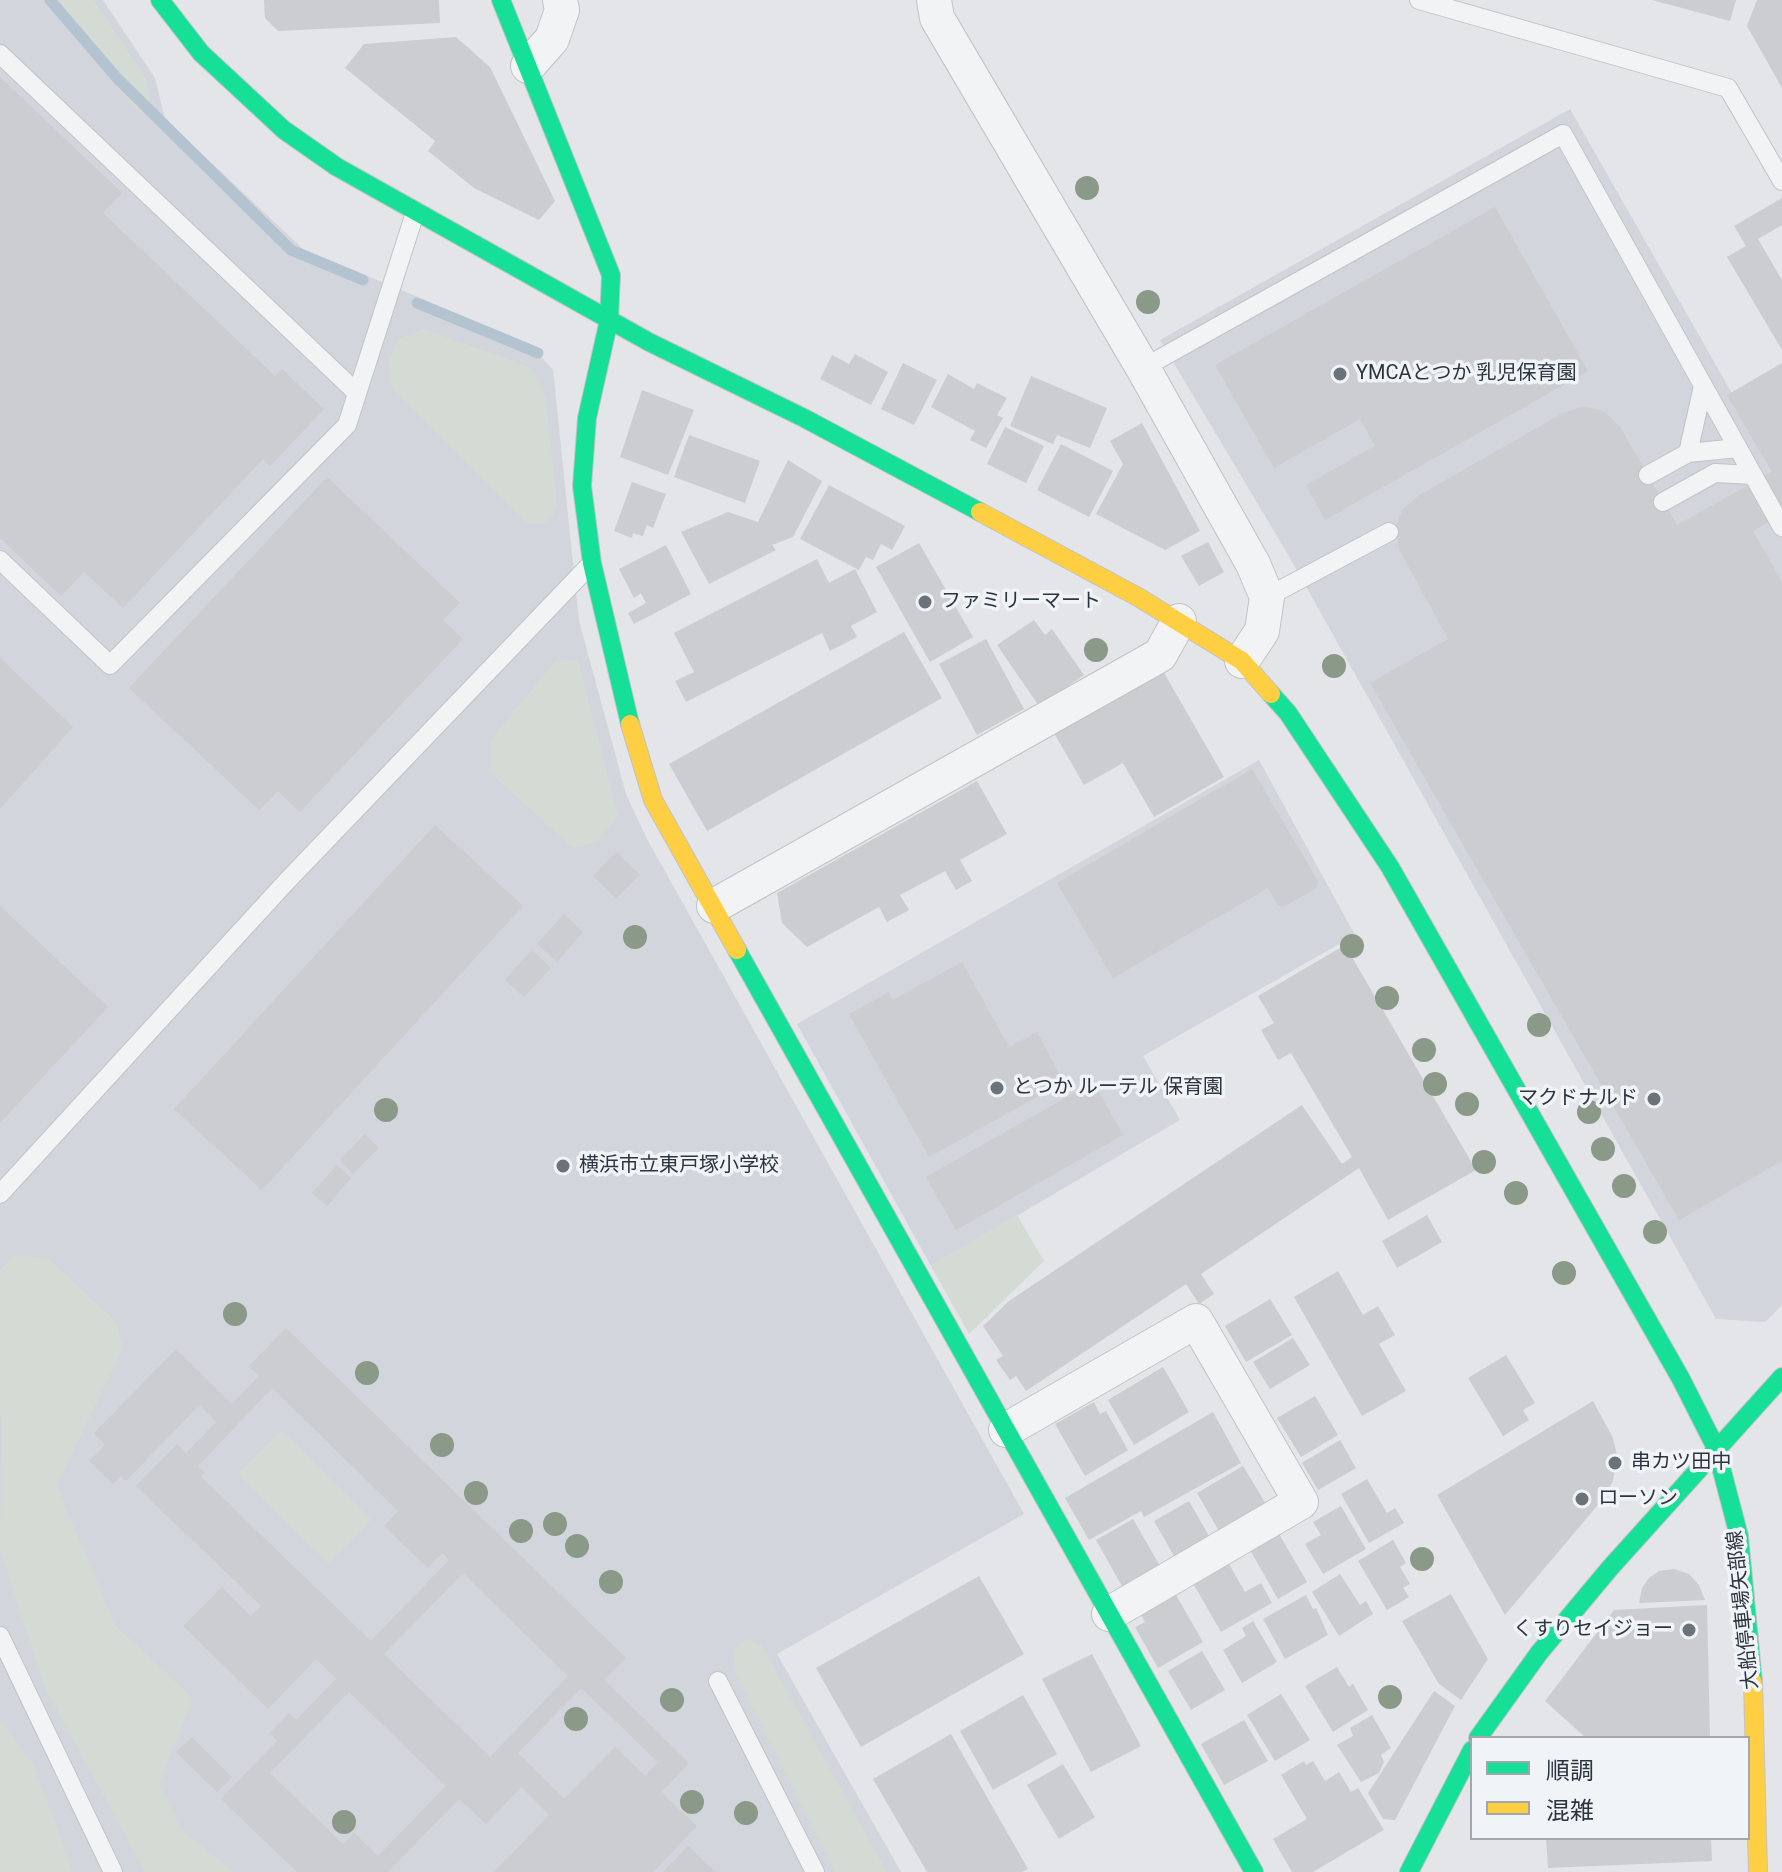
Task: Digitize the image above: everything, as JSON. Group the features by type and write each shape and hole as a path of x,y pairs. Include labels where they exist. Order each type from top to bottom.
{"street":[{"name":"大船停車場矢部線","path":"160,0 201,53 284,130 337,167 609,320 804,418 1033,539 1179,621 1242,661 1288,713 1390,867 1681,1379 1716,1448 1739,1536 1752,1659 1758,1872"},
{"path":"501,0 611,275 609,320 593,380 582,486 592,563 625,708 653,800 1254,1872"},
{"path":"528,66 552,39 562,10 560,0"},
{"path":"934,0 937,18 1143,368 1253,564 1267,597 1262,631 1242,661"},
{"path":"714,906 1160,655 1179,621"},
{"path":"1006,1430 1196,1321 1301,1502 1109,1614"},
{"path":"1479,1736 1539,1653 1716,1448 1782,1377"},
{"path":"1409,1872 1470,1754"}],"lane":[{"path":"1419,0 1728,88 1782,181"},
{"path":"0,54 357,393"},
{"path":"1143,368 1563,134 1782,527"},
{"path":"0,560 110,665 347,425 415,213"},
{"path":"1688,453 1703,386"},
{"path":"1648,475 1688,453 1738,448"},
{"path":"1663,502 1715,473 1753,475"},
{"path":"1267,597 1389,532"},
{"path":"0,1194 286,882 592,563"},
{"path":"0,1636 113,1872"},
{"path":"718,1681 815,1872"}],"shaded area":[{"path":"0,0 103,0 155,78 165,119 303,249 530,344 553,370 579,621 626,794 647,839 1024,1514 777,1654 901,1872 0,1872"},
{"path":"44,0 94,0 146,78 153,114 139,112"},
{"path":"1570,109 1782,481 1782,1305 1765,1322 1716,1319 1290,558 1160,340"},
{"path":"424,329 532,368 546,398 557,506 548,524 527,524 393,389 388,364 398,339"},
{"path":"578,660 618,816 597,842 573,848 491,773 491,740 555,661"},
{"name":"とつか ルーテル 保育園","path":"1259,760 1355,935 1143,1056 1180,1120 931,1266 797,1024"},
{"path":"1017,1215 1044,1261 969,1334 931,1266"},
{"path":"14,1255 49,1259 116,1322 123,1348 57,1485 115,1625 193,1698 159,1783 183,1831 234,1872 145,1872 45,1688 0,1548 0,1270"},
{"path":"281,1430 372,1519 329,1564 238,1474"},
{"path":"746,1640 762,1646 887,1872 835,1872 736,1675 733,1650"},
{"path":"0,1720 34,1765 73,1872 0,1872"}],"building":[{"path":"264,0 439,0 440,23 278,31 265,18"},
{"path":"1652,0 1736,0 1730,21"},
{"path":"1757,0 1782,0 1782,88 1747,26"},
{"path":"456,37 490,67 555,201 539,220 474,188 428,151 435,141 345,68 364,44"},
{"path":"0,77 122,193 103,213 275,376 282,369 324,409 270,466 263,459 123,608 84,572 61,596 0,538"},
{"path":"1782,198 1782,225 1758,239 1782,280 1782,350 1727,257 1746,246 1734,226"},
{"path":"1495,207 1588,371 1325,520 1306,485 1375,446 1360,419 1274,468 1215,365"},
{"path":"855,354 888,372 871,405 820,379 832,355 849,364"},
{"path":"903,363 937,380 914,425 881,409"},
{"path":"1782,363 1782,514 1753,531 1782,582 1782,1161 1679,1220 1370,683 1448,639 1399,549 1396,527 1402,510 1418,496 1563,413 1584,406 1605,412 1620,427 1677,525 1772,472 1727,395"},
{"path":"948,374 974,389 977,383 1007,398 997,415 1003,418 986,448 970,440 975,431 931,407"},
{"path":"1031,376 1107,408 1090,448 1057,435 1053,444 1010,426"},
{"path":"642,390 694,410 668,475 620,457"},
{"path":"1142,423 1200,531 1165,550 1096,514 1123,464 1110,441"},
{"path":"1005,427 1044,446 1026,483 987,464"},
{"path":"689,435 760,461 745,503 674,477"},
{"path":"1061,444 1113,471 1089,517 1037,490"},
{"path":"788,460 822,481 793,537 772,545 776,550 709,584 681,532 728,512 758,522"},
{"path":"327,477 460,603 443,620 463,639 300,812 278,791 259,810 129,688"},
{"path":"632,482 666,494 653,528 647,525 643,536 633,533 632,538 614,531"},
{"path":"829,485 905,526 892,550 881,544 873,560 866,557 859,570 800,539"},
{"path":"1208,542 1224,572 1199,586 1181,556"},
{"name":"ファミリーマート","path":"919,543 973,637 930,662 876,567"},
{"path":"666,545 691,594 634,624 628,613 646,603 641,593 634,598 619,569"},
{"path":"817,559 829,583 855,569 877,612 851,626 857,637 830,651 822,633 686,702 675,681 694,672 674,633"},
{"path":"1034,620 1045,635 1052,629 1084,675 1039,706 997,645"},
{"path":"904,632 942,698 707,831 669,764"},
{"path":"986,639 1024,709 977,735 939,664"},
{"path":"0,658 73,727 0,809"},
{"path":"1163,671 1224,777 1154,817 1123,763 1084,785 1054,733"},
{"path":"1252,769 1318,881 1317,888 1283,907 1278,905 1268,888 1113,978 1057,883"},
{"path":"977,781 1007,834 960,860 972,881 956,890 945,871 900,895 909,910 887,922 879,907 807,947 782,923 777,893"},
{"path":"435,825 523,906 262,1190 174,1109"},
{"path":"616,852 640,875 616,899 593,876"},
{"path":"0,906 108,1007 0,1123"},
{"path":"564,914 583,932 557,962 537,944"},
{"path":"1345,945 1476,1170 1388,1220 1359,1168 1201,1274 1214,1294 1199,1304 1186,1284 1026,1391 1016,1376 1010,1380 996,1360 1003,1356 983,1326 1009,1301 1302,1105 1342,1164 1352,1157 1291,1053 1278,1060 1261,1030 1274,1023 1258,996"},
{"path":"532,950 551,968 524,997 505,980"},
{"path":"962,962 1009,1047 1037,1032 1064,1082 929,1157 849,1014 889,992 893,1000"},
{"path":"1093,1082 1123,1135 956,1230 926,1177"},
{"path":"365,1134 379,1148 353,1174 340,1160"},
{"path":"337,1165 351,1178 327,1206 312,1193"},
{"path":"1427,1215 1442,1242 1397,1268 1382,1241"},
{"path":"1338,1271 1363,1315 1378,1306 1395,1335 1379,1344 1406,1391 1362,1416 1294,1297"},
{"path":"1270,1299 1292,1335 1246,1362 1225,1326"},
{"path":"286,1328 626,1658 604,1680 689,1763 661,1792 697,1826 653,1872 494,1872 549,1815 521,1787 486,1824 459,1799 388,1872 297,1872 221,1799 277,1741 270,1733 289,1713 296,1720 336,1679 316,1659 268,1709 183,1626 222,1587 251,1616 261,1606 136,1486 177,1444 186,1453 216,1422 199,1405 126,1481 121,1476 113,1484 89,1461 105,1445 94,1433 176,1349 232,1404 259,1376 249,1366","holes":["272,1388 398,1511 384,1526 428,1568 442,1553 449,1560 371,1641 201,1477 205,1473 198,1466","463,1573 568,1676 490,1757 384,1654","581,1688 658,1762 645,1776 615,1747 564,1799 518,1753","349,1692 446,1786 378,1856 354,1833 343,1844 270,1773"]},
{"path":"1293,1338 1310,1365 1270,1389 1253,1362"},
{"path":"1506,1355 1535,1403 1523,1410 1529,1420 1503,1436 1468,1378"},
{"path":"1163,1367 1189,1412 1134,1445 1108,1400"},
{"path":"1315,1396 1338,1435 1301,1457 1277,1418"},
{"path":"1593,1401 1613,1438 1618,1459 1612,1483 1597,1506 1505,1615 1437,1495"},
{"path":"1094,1402 1100,1414 1106,1411 1128,1450 1085,1476 1055,1424"},
{"path":"1213,1412 1241,1463 1144,1517 1141,1511 1089,1540 1065,1498"},
{"path":"1340,1440 1356,1468 1318,1490 1302,1463"},
{"path":"1243,1466 1266,1504 1219,1531 1197,1493"},
{"path":"1367,1479 1387,1513 1395,1508 1404,1523 1369,1543 1341,1494"},
{"path":"1189,1501 1209,1536 1174,1556 1154,1521"},
{"path":"1341,1506 1366,1549 1323,1574 1305,1544 1321,1535 1313,1522"},
{"path":"1133,1519 1160,1566 1123,1588 1096,1540"},
{"path":"1279,1534 1307,1582 1278,1599 1250,1550"},
{"path":"1393,1540 1406,1563 1400,1567 1410,1584 1403,1588 1409,1597 1387,1610 1358,1561"},
{"path":"1229,1564 1245,1592 1261,1583 1272,1603 1221,1632 1194,1585"},
{"path":"1674,1569 1689,1574 1699,1585 1705,1600 1639,1603 1642,1588 1649,1578 1659,1571"},
{"path":"1340,1574 1360,1605 1366,1601 1373,1614 1339,1636 1312,1592"},
{"path":"979,1576 1024,1654 861,1747 816,1668"},
{"path":"1451,1594 1488,1659 1461,1700 1439,1684 1402,1621"},
{"path":"1176,1595 1203,1642 1158,1668 1135,1627 1145,1622 1141,1615"},
{"path":"1306,1595 1313,1609 1316,1608 1328,1635 1285,1659 1263,1619"},
{"path":"1707,1605 1710,1736 1584,1736 1545,1701 1614,1610"},
{"path":"1253,1621 1277,1662 1242,1683 1223,1650 1246,1636 1242,1628"},
{"path":"1202,1651 1225,1690 1191,1710 1168,1671"},
{"path":"1092,1654 1141,1746 1091,1772 1042,1679"},
{"path":"1337,1667 1349,1687 1353,1684 1368,1710 1333,1732 1305,1686"},
{"path":"1434,1691 1455,1706 1395,1820 1383,1819 1368,1793"},
{"path":"1281,1694 1310,1740 1275,1761 1247,1715"},
{"path":"1023,1695 1057,1754 993,1790 960,1731"},
{"path":"1372,1715 1391,1748 1381,1755 1384,1762 1379,1773 1361,1782 1337,1745 1353,1736 1350,1728"},
{"path":"1244,1720 1268,1761 1224,1785 1201,1744"},
{"path":"951,1734 1028,1869 1022,1872 927,1872 873,1779"},
{"path":"192,1737 232,1777 217,1792 176,1752"},
{"path":"1304,1761 1306,1765 1313,1761 1325,1781 1339,1772 1351,1792 1358,1788 1384,1830 1313,1872 1292,1872 1273,1839 1307,1819 1281,1775"},
{"path":"1063,1764 1095,1817 1059,1839 1027,1785"},
{"path":"1546,1840 1711,1840 1712,1861 1548,1868"},
{"path":"688,1846 716,1872 663,1872"}],"waterway":[{"path":"50,0 117,78 291,250 363,280"},
{"path":"417,303 538,353"}],"traffic: fast":[{"path":"160,0 201,53 284,130 337,167 649,342 804,418 980,512"},
{"path":"501,0 611,275 609,320 587,418 582,486 592,563 630,724"},
{"path":"1271,694 1288,713 1390,867 1681,1379 1716,1448 1739,1536 1753,1682"},
{"path":"737,950 1254,1872"},
{"path":"1479,1736 1539,1653 1610,1568 1782,1377"},
{"path":"1409,1872 1470,1754"}],"traffic: slow":[{"path":"980,512 1138,597 1242,661 1271,694"},
{"path":"630,724 653,800 737,950"},
{"path":"1753,1682 1758,1872"}],"place":[{"name":"YMCAとつか 乳児保育園","path":"1340,374"},
{"name":"ファミリーマート","path":"925,602"},
{"name":"とつか ルーテル 保育園","path":"997,1088"},
{"name":"マクドナルド","path":"1654,1099"},
{"name":"横浜市立東戸塚小学校","path":"563,1166"},
{"name":"串カツ田中","path":"1615,1463"},
{"name":"ローソン","path":"1582,1499"},
{"name":"くすりセイジョー","path":"1689,1630"}]}
